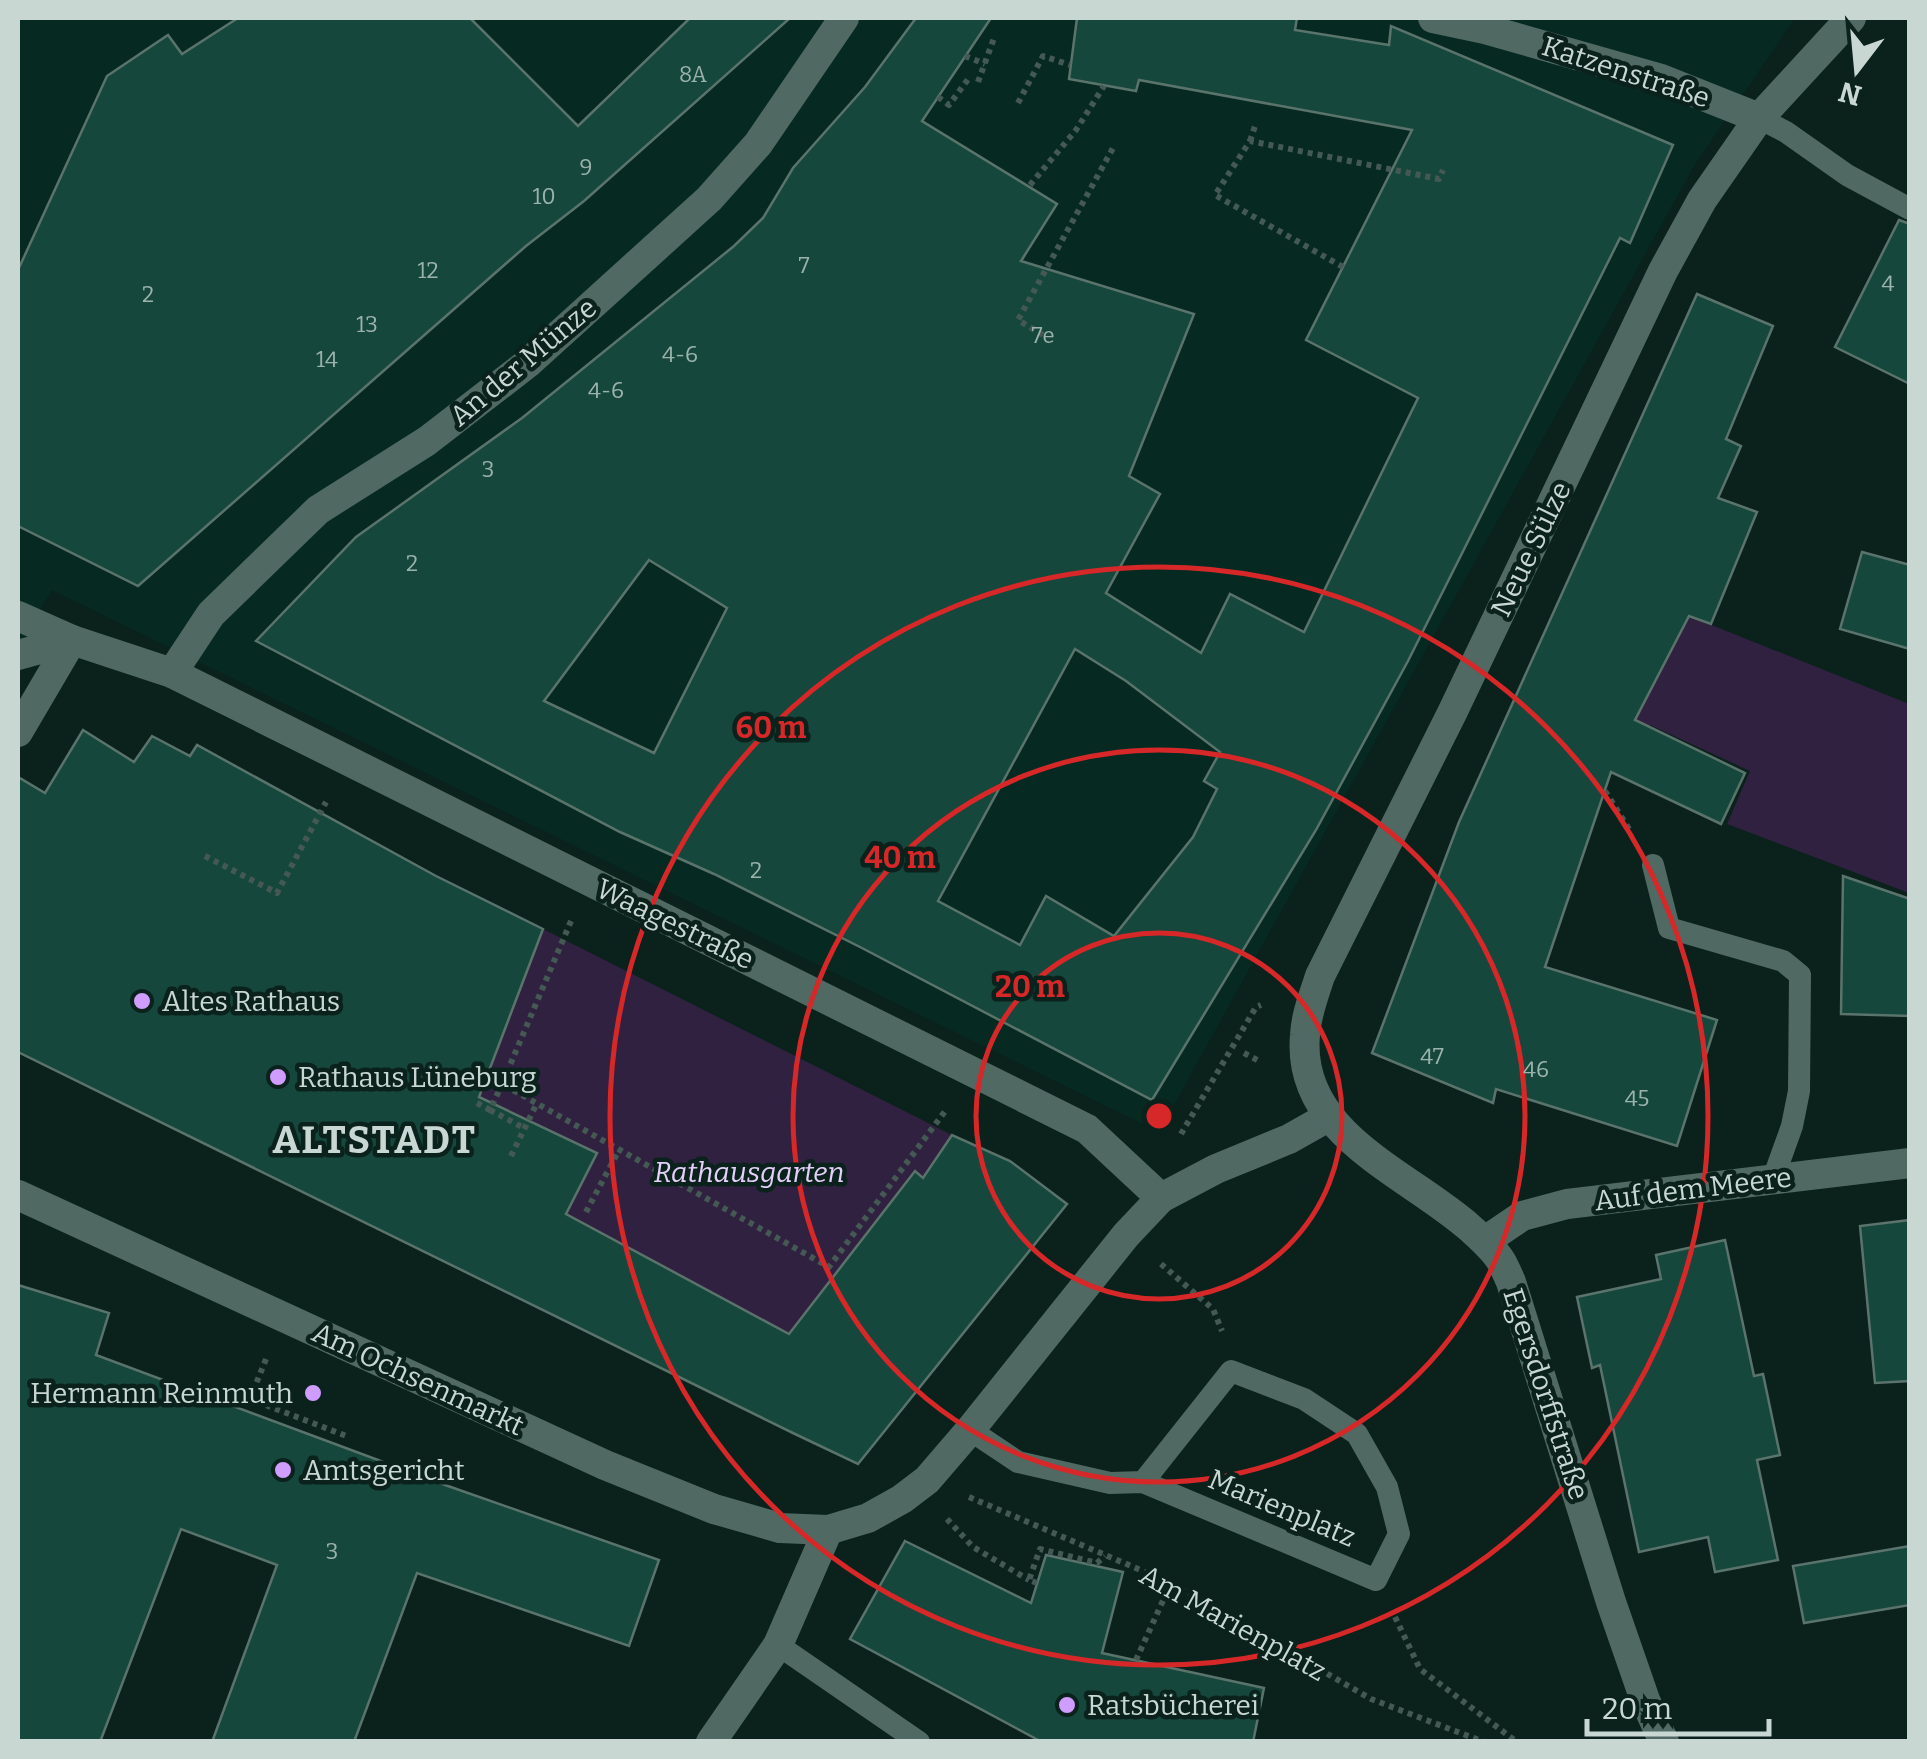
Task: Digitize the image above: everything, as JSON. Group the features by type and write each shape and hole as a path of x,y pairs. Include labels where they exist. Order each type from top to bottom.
{"street":[{"name":"An der Münze","path":"172,673 211,614 318,510 426,441 528,363 709,199 758,144 844,18"},
{"name":"Katzenstraße","path":"1433,18 1661,79 1759,118"},
{"name":"Neue Sülze","path":"1328,1117 1313,1092 1304,1035 1320,976 1452,713 1663,272 1702,200 1759,118 1851,18"},
{"name":"Waagestraße","path":"18,616 72,640 172,673 1087,1130 1161,1198"},
{"path":"18,655 72,640"},
{"path":"18,732 72,640"},
{"path":"711,1742 778,1645 828,1530 868,1518 927,1480 1126,1235 1161,1198 1328,1117"},
{"name":"Egersdorffstraße","path":"1328,1117 1360,1147 1454,1213 1500,1260 1511,1282 1611,1602 1664,1742"},
{"name":"Auf dem Meere","path":"1485,1242 1522,1216 1568,1204 1910,1163"},
{"name":"Am Ochsenmarkt","path":"18,1195 604,1464 714,1509 780,1528 828,1530"}],"lane":[{"path":"1759,118 1910,210"},
{"path":"1652,865 1670,928 1783,962 1800,975 1799,1091 1792,1126 1773,1179"},
{"path":"1142,1482 1231,1371"},
{"name":"Marienplatz","path":"970,1430 1018,1462 1110,1484 1142,1482 1376,1580 1399,1534 1386,1486 1357,1434 1304,1399 1231,1371"},
{"path":"778,1645 919,1742"}],"path":[{"path":"978,82 994,38"},
{"path":"965,56 985,64"},
{"path":"1018,104 1042,56 1070,66"},
{"path":"938,98 949,105 969,78"},
{"path":"1030,185 1076,130 1104,86"},
{"path":"1256,123 1250,141 1215,195 1343,266"},
{"path":"1250,141 1439,178 1443,170"},
{"path":"1043,335 1018,320 1113,148"},
{"path":"205,856 277,893 348,761"},
{"path":"490,1110 586,880"},
{"path":"1161,1198 1182,1128 1256,1007 1320,976"},
{"path":"502,1084 830,1268 840,1260 972,1072"},
{"path":"477,1103 524,1128"},
{"path":"511,1156 537,1103"},
{"path":"586,1212 619,1150"},
{"path":"1126,1235 1213,1309 1230,1349 1231,1371"},
{"path":"250,1399 349,1437"},
{"path":"294,1429 299,1417"},
{"name":"Am Marienplatz","path":"927,1480 1171,1584 1371,1699 1484,1742"},
{"path":"946,1518 974,1547 1033,1582 1040,1549 1097,1564 1105,1556"},
{"path":"1376,1580 1420,1669 1517,1742"},
{"path":"1136,1660 1171,1584"}],"shaded area":[{"path":"18,18 1795,18 1694,166 1159,1132 52,590 18,647"}],"green space":[{"path":"1689,616 1909,704 1909,893 1727,824 1750,771 1650,725 1628,768 1612,764"},
{"name":"Rathausgarten","path":"543,929 952,1135 923,1178 914,1172 789,1334 566,1214 596,1154 465,1134"}],"building":[{"path":"238,18 470,18 578,126 690,18 790,18 138,586 18,526 18,270 107,76 168,35 182,54"},
{"path":"916,18 991,18 922,121 1057,204 1021,261 1194,314 1129,476 1160,494 1106,593 1201,653 1230,594 1304,632 1418,398 1306,340 1412,130 1139,80 1136,91 1069,79 1077,18 1297,18 1295,30 1389,45 1391,26 1673,145 1630,243 1620,238 1408,661 1316,830 1152,1100 860,947 620,832 256,641 356,537 522,418 734,246 763,218 793,168 865,87","holes":["649,560 727,608 654,753 544,701","1075,649 1126,681 1220,752 1204,781 1217,789 1193,837 1114,936 1046,896 1020,945 938,901"]},
{"path":"1899,220 1910,224 1910,384 1835,347"},
{"path":"1697,294 1773,326 1726,439 1741,446 1718,498 1757,512 1711,624 1689,616 1635,720 1745,773 1721,824 1611,772 1545,967 1717,1020 1677,1146 1496,1089 1493,1103 1372,1053 1459,822"},
{"path":"1862,552 1910,565 1910,649 1840,629"},
{"name":"Rathaus Lüneburg","path":"83,730 134,762 152,736 190,756 197,745 436,876 543,929 479,1097 597,1153 566,1214 789,1334 915,1171 923,1178 952,1135 1010,1161 1067,1204 858,1464 795,1434 18,1052 18,777 45,793"},
{"path":"1843,876 1910,899 1910,1016 1841,1014"},
{"path":"1910,1220 1910,1381 1875,1383 1860,1226"},
{"path":"1725,1240 1754,1376 1763,1374 1780,1455 1757,1460 1778,1560 1715,1572 1708,1537 1639,1552 1600,1365 1592,1368 1577,1297 1661,1279 1656,1255"},
{"path":"18,1285 109,1313 96,1355 659,1560 629,1646 417,1573 354,1742 212,1742 277,1565 181,1529 100,1742 18,1742"},
{"path":"905,1541 1031,1603 1046,1555 1123,1572 1102,1653 1264,1688 1253,1742 1042,1742 850,1639"},
{"path":"1910,1546 1910,1605 1804,1623 1793,1566"}],"place":[{"name":"Altes Rathaus","path":"142,1001"},
{"name":"Rathaus Lüneburg","path":"278,1077"},
{"name":"Hermann Reinmuth","path":"313,1393"},
{"name":"Amtsgericht","path":"283,1470"},
{"name":"Ratsbücherei","path":"1067,1705"}],"district":[{"name":"ALTSTADT","path":"375,1140"}]}
